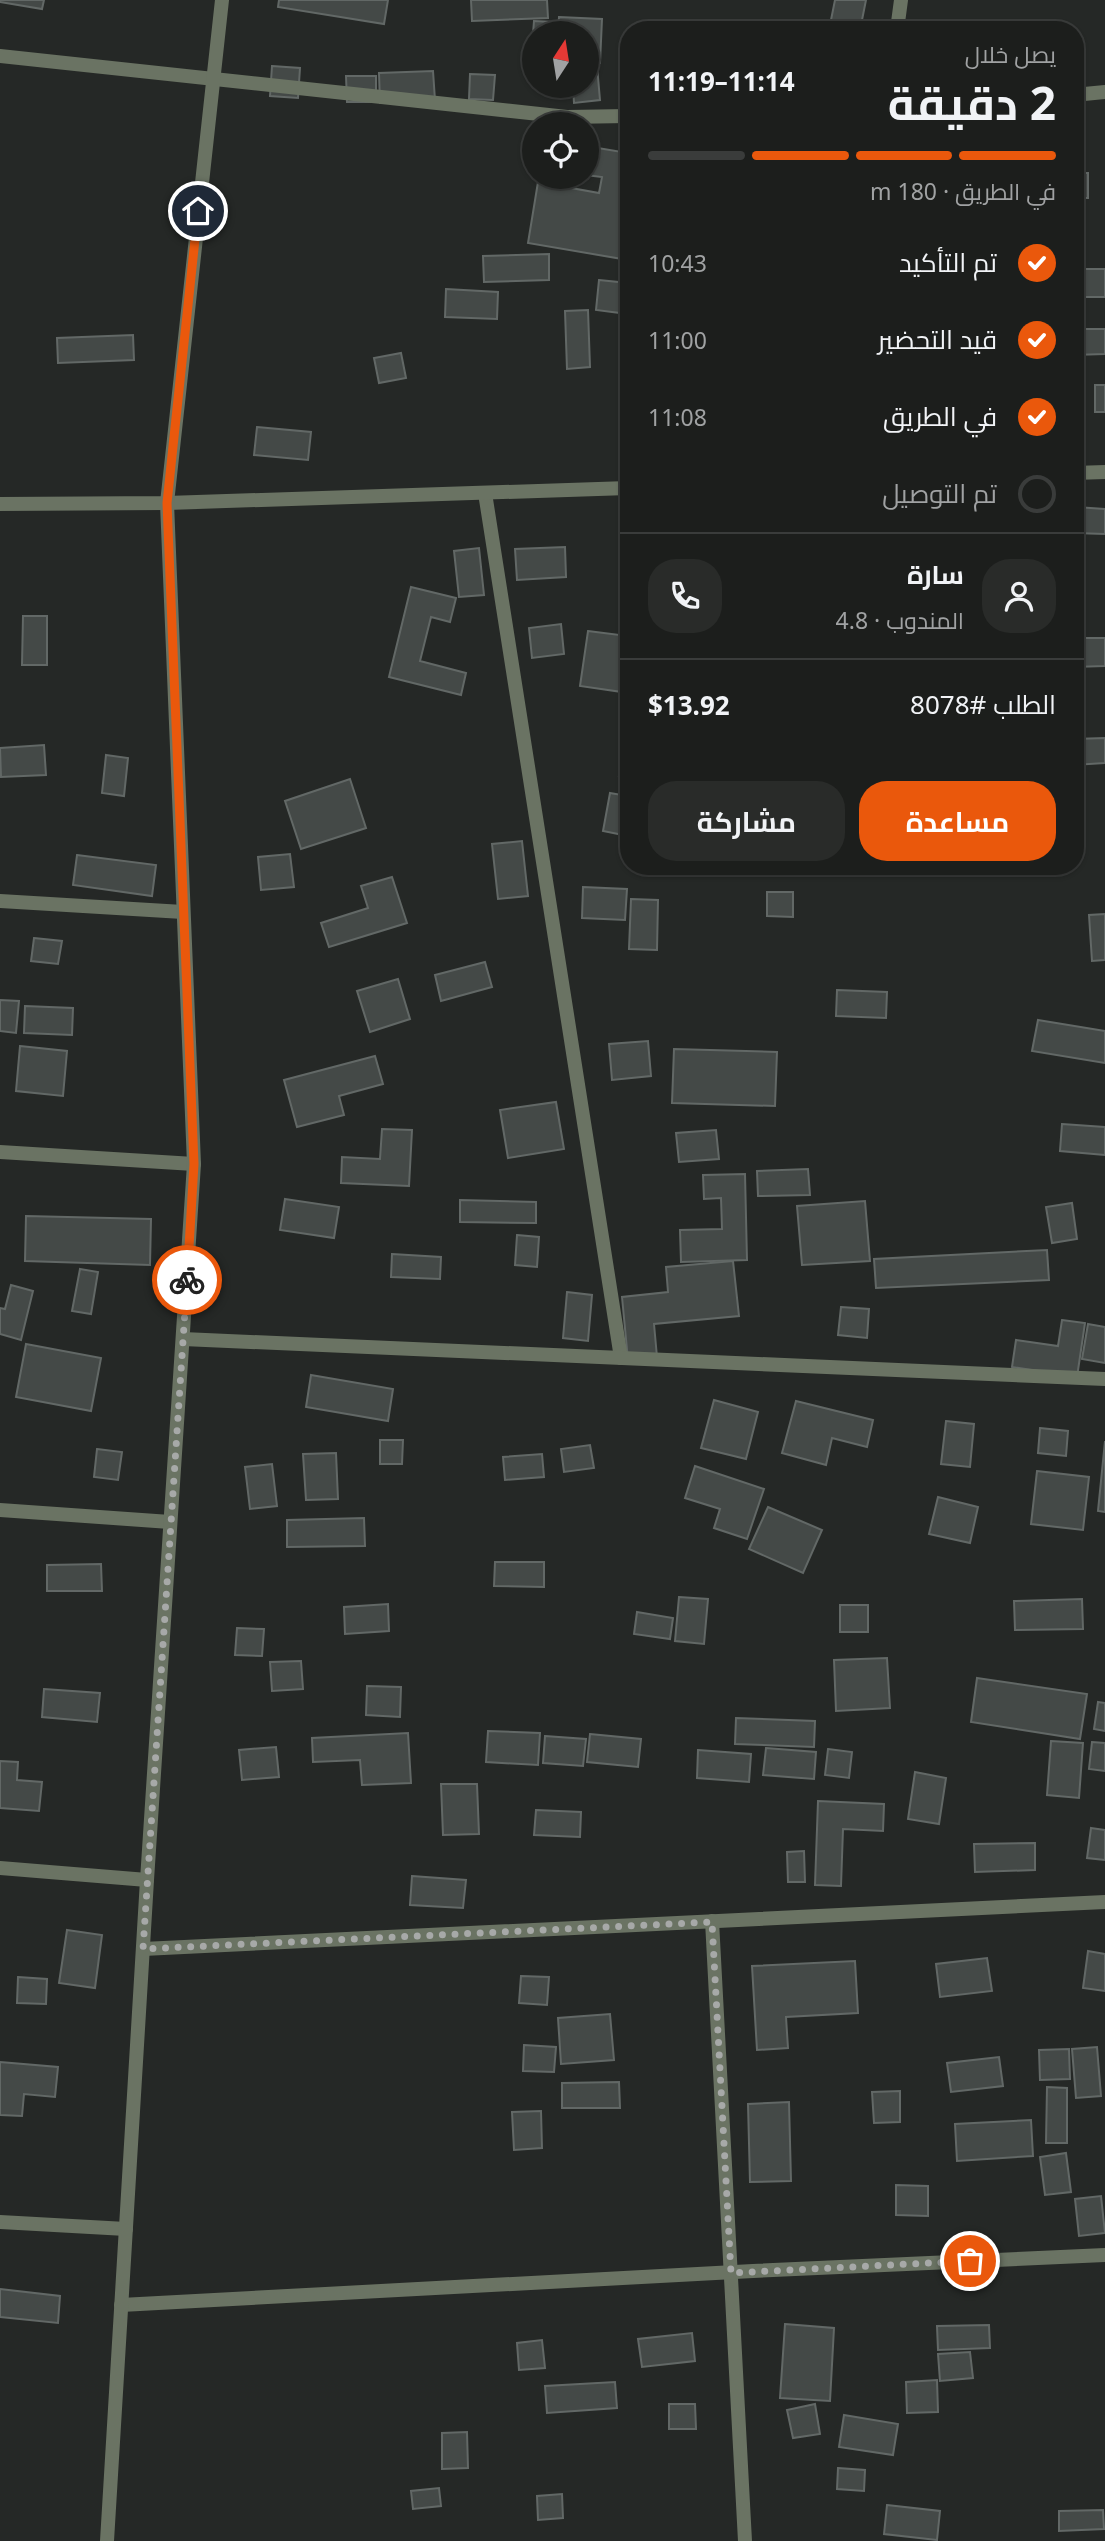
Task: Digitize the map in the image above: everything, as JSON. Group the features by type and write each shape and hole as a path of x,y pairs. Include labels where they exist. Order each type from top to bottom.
{"street":[{"path":"107,2541 194,1164 167,503 222,0"},
{"path":"898,21 901,0"},
{"path":"0,56 567,117 620,116"},
{"path":"1084,94 1105,92"},
{"path":"1084,473 1105,472"},
{"path":"0,505 167,503 620,488"},
{"path":"485,493 621,1358"},
{"path":"0,901 183,912"},
{"path":"0,1152 194,1164"},
{"path":"183,1339 1105,1380"},
{"path":"0,1510 170,1522"},
{"path":"0,1868 147,1880"},
{"path":"143,1949 1105,1902"},
{"path":"712,1922 745,2541"},
{"path":"0,2222 126,2229"},
{"path":"121,2305 1105,2255"}],"building":[{"path":"0,0 44,0 42,9"},
{"path":"279,0 388,0 384,24 278,7"},
{"path":"471,0 547,0 548,18 472,21"},
{"path":"835,0 866,0 862,21 831,21"},
{"path":"559,17 602,19 600,63 599,21 559,21"},
{"path":"272,66 300,68 298,98 270,96"},
{"path":"433,71 435,100 380,103 379,73"},
{"path":"470,74 495,75 493,100 469,99"},
{"path":"346,76 376,76 376,102 347,102"},
{"path":"599,89 600,100 574,103 574,98 599,98"},
{"path":"599,148 620,152 620,259 528,243 537,189 577,189 599,193 602,177 599,177"},
{"path":"1084,173 1088,173 1088,198 1084,198"},
{"path":"549,254 549,280 484,282 483,256"},
{"path":"1084,269 1105,269 1105,297 1084,297"},
{"path":"599,280 620,282 620,313 596,310"},
{"path":"446,289 498,292 497,319 445,317"},
{"path":"588,310 590,367 567,369 565,311"},
{"path":"1084,329 1105,329 1105,354 1084,355"},
{"path":"133,335 134,360 58,363 57,338"},
{"path":"401,353 406,378 379,383 374,358"},
{"path":"1095,385 1105,385 1105,412 1095,412"},
{"path":"257,427 311,432 308,460 254,455"},
{"path":"1084,508 1105,509 1105,534 1084,533"},
{"path":"565,547 566,577 517,580 515,549"},
{"path":"479,548 484,595 459,597 454,551"},
{"path":"411,587 456,598 450,622 431,617 420,661 466,673 461,695 389,677"},
{"path":"23,616 47,616 47,665 22,665"},
{"path":"561,624 564,654 532,658 529,628"},
{"path":"588,631 620,635 620,692 580,686"},
{"path":"1084,638 1105,638 1105,666 1084,667"},
{"path":"1105,738 1105,763 1084,764 1084,739"},
{"path":"44,745 46,775 1,777 0,748"},
{"path":"106,755 128,758 124,796 102,793"},
{"path":"350,779 366,828 301,849 285,801"},
{"path":"610,793 620,795 620,834 603,831"},
{"path":"522,841 528,896 498,899 492,844"},
{"path":"290,854 294,887 261,890 258,857"},
{"path":"77,855 156,865 152,896 73,885"},
{"path":"392,877 407,923 329,947 321,923 368,908 361,886"},
{"path":"583,887 627,889 625,920 582,918"},
{"path":"767,892 793,892 793,917 767,916"},
{"path":"631,899 658,900 657,950 629,949"},
{"path":"1105,914 1105,960 1092,961 1089,915"},
{"path":"34,938 62,941 58,964 31,961"},
{"path":"485,962 492,987 441,1001 435,975"},
{"path":"398,979 410,1019 370,1032 357,991"},
{"path":"837,990 887,992 886,1018 836,1016"},
{"path":"0,1000 19,1001 16,1033 0,1031"},
{"path":"25,1006 73,1008 72,1035 24,1033"},
{"path":"1038,1020 1105,1031 1105,1063 1032,1051"},
{"path":"648,1041 651,1076 612,1080 609,1044"},
{"path":"20,1046 67,1051 63,1096 16,1091"},
{"path":"674,1049 777,1052 775,1106 672,1103"},
{"path":"375,1056 383,1084 339,1096 344,1115 297,1127 284,1080"},
{"path":"556,1102 564,1149 508,1158 500,1110"},
{"path":"1062,1124 1105,1127 1105,1155 1060,1151"},
{"path":"382,1129 412,1130 409,1186 341,1183 342,1157 380,1159"},
{"path":"716,1130 719,1159 679,1162 676,1133"},
{"path":"808,1169 810,1195 758,1196 757,1171"},
{"path":"745,1174 747,1260 681,1262 680,1230 722,1229 721,1198 704,1199 703,1175"},
{"path":"285,1199 339,1207 334,1238 280,1230"},
{"path":"460,1200 536,1202 536,1223 460,1222"},
{"path":"865,1201 870,1261 802,1265 797,1206"},
{"path":"1072,1203 1077,1239 1052,1243 1046,1207"},
{"path":"26,1216 151,1219 150,1265 25,1261"},
{"path":"517,1235 539,1237 537,1267 515,1265"},
{"path":"1047,1250 1049,1280 876,1288 874,1259"},
{"path":"392,1254 441,1257 440,1279 391,1277"},
{"path":"733,1261 739,1316 654,1324 657,1357 628,1360 622,1297 668,1292 666,1267"},
{"path":"80,1269 98,1272 91,1314 72,1311"},
{"path":"11,1285 33,1291 21,1340 0,1334 0,1308 5,1309"},
{"path":"567,1292 592,1295 588,1341 563,1338"},
{"path":"841,1307 869,1309 867,1338 838,1335"},
{"path":"1062,1320 1085,1323 1077,1377 1012,1367 1016,1340 1058,1346"},
{"path":"1088,1324 1105,1327 1105,1363 1082,1359"},
{"path":"26,1344 101,1358 91,1411 16,1397"},
{"path":"311,1375 393,1389 388,1421 306,1407"},
{"path":"714,1400 758,1412 746,1459 701,1448"},
{"path":"796,1401 873,1420 867,1447 832,1438 826,1465 782,1453"},
{"path":"946,1421 974,1424 970,1467 941,1464"},
{"path":"1040,1428 1068,1431 1066,1456 1038,1453"},
{"path":"380,1440 403,1440 402,1464 380,1464"},
{"path":"1105,1441 1105,1512 1098,1511"},
{"path":"590,1445 594,1468 564,1472 561,1449"},
{"path":"97,1449 122,1452 118,1480 94,1477"},
{"path":"336,1453 338,1499 306,1500 303,1454"},
{"path":"542,1454 544,1477 505,1480 503,1457"},
{"path":"272,1464 277,1506 250,1509 245,1467"},
{"path":"695,1466 764,1489 747,1539 714,1528 720,1509 685,1498"},
{"path":"1037,1471 1089,1477 1083,1530 1031,1524"},
{"path":"938,1497 978,1507 970,1543 929,1534"},
{"path":"768,1507 822,1530 803,1573 749,1549"},
{"path":"364,1518 365,1546 287,1547 287,1520"},
{"path":"495,1562 544,1562 544,1587 494,1586"},
{"path":"101,1564 102,1591 47,1591 47,1565"},
{"path":"679,1597 708,1599 704,1644 675,1641"},
{"path":"1082,1599 1083,1629 1015,1630 1014,1601"},
{"path":"388,1604 389,1631 345,1634 344,1607"},
{"path":"840,1605 868,1605 868,1632 840,1632"},
{"path":"637,1612 673,1618 670,1639 634,1634"},
{"path":"237,1628 264,1629 262,1656 235,1655"},
{"path":"887,1658 890,1708 836,1711 834,1660"},
{"path":"301,1661 303,1689 272,1691 270,1662"},
{"path":"977,1678 1087,1694 1080,1739 971,1722"},
{"path":"367,1686 401,1687 400,1717 366,1715"},
{"path":"44,1689 100,1693 97,1722 42,1717"},
{"path":"1098,1702 1105,1703 1105,1731 1094,1729"},
{"path":"736,1718 815,1721 814,1747 735,1744"},
{"path":"488,1731 540,1733 538,1765 486,1762"},
{"path":"408,1733 411,1783 362,1785 360,1760 313,1762 312,1738"},
{"path":"590,1734 641,1739 638,1767 587,1762"},
{"path":"545,1736 586,1739 583,1766 543,1763"},
{"path":"1051,1741 1083,1743 1079,1798 1047,1795"},
{"path":"1092,1742 1105,1743 1105,1771 1089,1769"},
{"path":"276,1747 279,1777 242,1780 239,1750"},
{"path":"766,1748 816,1752 814,1779 763,1775"},
{"path":"828,1749 852,1752 849,1778 825,1775"},
{"path":"698,1750 751,1754 749,1782 697,1778"},
{"path":"0,1761 18,1762 17,1780 42,1782 39,1811 0,1808"},
{"path":"915,1772 946,1778 939,1824 908,1819"},
{"path":"441,1784 477,1784 479,1834 443,1835"},
{"path":"818,1801 884,1804 883,1831 843,1829 841,1886 815,1885"},
{"path":"536,1810 581,1812 580,1837 534,1835"},
{"path":"1091,1828 1105,1830 1105,1860 1087,1858"},
{"path":"1035,1843 1035,1870 975,1872 974,1844"},
{"path":"804,1851 805,1882 788,1882 787,1852"},
{"path":"412,1876 466,1880 463,1908 410,1905"},
{"path":"67,1930 102,1935 95,1988 59,1983"},
{"path":"1088,1951 1105,1954 1105,1991 1083,1988"},
{"path":"987,1958 992,1991 940,1997 936,1964"},
{"path":"855,1961 858,2013 786,2017 788,2048 757,2050 752,1966"},
{"path":"521,1976 549,1977 547,2005 519,2003"},
{"path":"18,1977 47,1979 46,2004 17,2003"},
{"path":"610,2014 614,2060 561,2064 558,2018"},
{"path":"524,2045 556,2047 554,2072 523,2071"},
{"path":"1097,2047 1101,2096 1076,2098 1072,2049"},
{"path":"1069,2049 1070,2079 1040,2080 1039,2050"},
{"path":"999,2057 1003,2086 951,2092 947,2063"},
{"path":"0,2062 58,2067 55,2097 24,2094 22,2116 0,2115"},
{"path":"619,2082 620,2108 562,2108 562,2083"},
{"path":"1047,2087 1067,2088 1067,2143 1046,2143"},
{"path":"900,2091 900,2122 874,2123 872,2092"},
{"path":"789,2102 791,2181 750,2182 748,2104"},
{"path":"541,2111 542,2148 514,2150 512,2112"},
{"path":"1031,2120 1033,2156 957,2161 955,2124"},
{"path":"1066,2153 1071,2192 1045,2195 1040,2157"},
{"path":"896,2185 928,2186 928,2216 896,2215"},
{"path":"1101,2196 1105,2233 1079,2236 1075,2199"},
{"path":"0,2289 60,2296 58,2323 0,2317"},
{"path":"785,2324 834,2328 830,2401 780,2398"},
{"path":"989,2325 990,2348 938,2350 937,2326"},
{"path":"692,2333 695,2361 642,2367 638,2339"},
{"path":"542,2340 545,2368 519,2370 517,2343"},
{"path":"970,2352 973,2378 940,2381 938,2354"},
{"path":"937,2380 938,2412 907,2413 906,2382"},
{"path":"615,2382 617,2408 547,2413 545,2386"},
{"path":"669,2404 695,2404 696,2429 669,2429"},
{"path":"815,2404 820,2434 793,2438 787,2410"},
{"path":"844,2415 898,2424 893,2455 839,2447"},
{"path":"467,2432 468,2468 442,2469 442,2433"},
{"path":"838,2468 865,2470 864,2491 837,2489"},
{"path":"439,2488 441,2506 413,2509 411,2491"},
{"path":"562,2494 563,2518 538,2520 537,2496"},
{"path":"887,2505 940,2511 937,2540 884,2534"},
{"path":"1103,2510 1104,2529 1059,2531 1059,2511"}],"way so far":[{"path":"187,1280 143,1949 712,1922 731,2273 970,2261"}],"route":[{"path":"187,1280 194,1164 167,503 198,211"}]}
